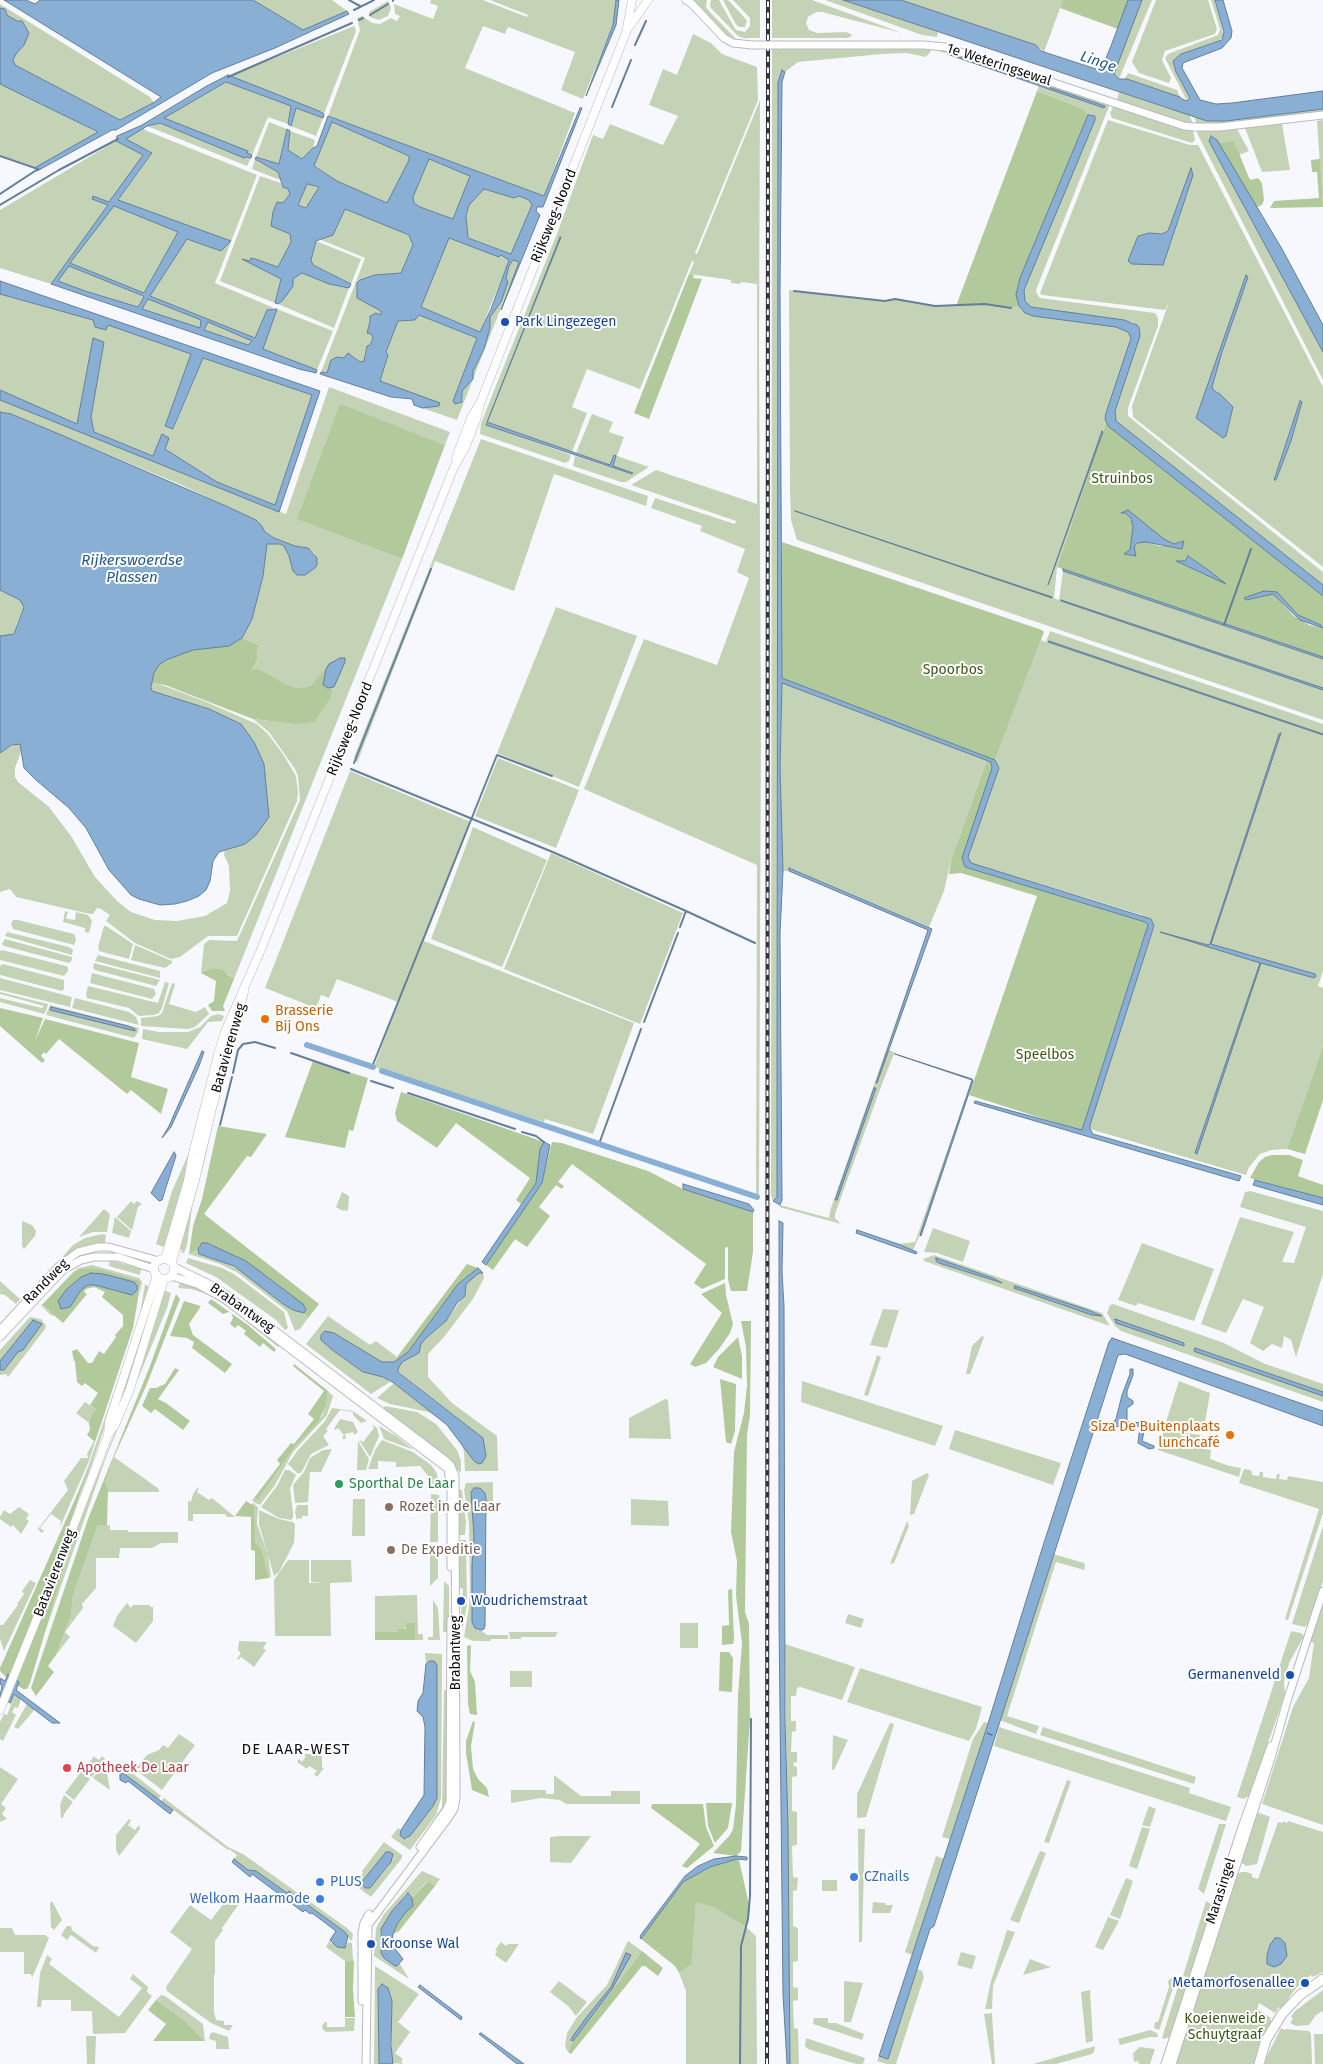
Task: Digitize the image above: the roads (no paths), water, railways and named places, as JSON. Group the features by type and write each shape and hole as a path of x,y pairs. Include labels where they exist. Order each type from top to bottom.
{"main road":[{"name":"Rijksweg-Noord","path":"244,990 454,467 459,460 473,427 481,401 627,30 632,0"},
{"path":"636,0 641,4 647,2"},
{"name":"Rijksweg-Noord","path":"627,30 647,2"},
{"name":"Batavierenweg","path":"167,1262 219,1051 238,999 244,990"},
{"path":"162,1275 167,1262"},
{"path":"162,1275 167,1262"},
{"name":"Batavierenweg","path":"0,1710 108,1435 116,1425 130,1389 162,1275"},
{"path":"1261,2060 1283,2022 1314,1984 1323,1979"}],"street":[{"name":"1e Weteringsewal","path":"686,0 724,38 732,43 752,45 923,45 945,47 1184,126 1220,127 1323,115"},
{"name":"Randweg","path":"0,1330 59,1266 78,1252 98,1247 109,1248 167,1262"},
{"name":"Randweg","path":"0,1337 63,1270 81,1260 94,1257 118,1257 162,1275"},
{"name":"Brabantweg","path":"167,1262 217,1288 278,1333 445,1460 452,1466 455,1476 456,1798 454,1808 448,1817 368,1925 366,2064"},
{"name":"Brabantweg","path":"162,1275 198,1284 223,1298 442,1463 448,1469 450,1476 450,1802 436,1825 364,1923 362,1938 362,2064"},
{"name":"Marasingel","path":"1166,2064 1241,1830 1282,1720 1323,1591"},
{"name":"Marasingel","path":"1172,2064 1272,1758 1282,1720"}],"water":[{"path":"4,0 26,0 35,4 40,0 253,0 303,30 347,11 349,14 275,48 212,73 116,130 112,130 37,171 36,167 98,132 0,84 0,8 5,9 7,15 17,21 22,21 29,33 24,45 13,60 15,65 120,120 161,97"},
{"path":"616,0 619,0 616,25 586,96 613,25"},
{"path":"843,0 901,0 1036,45 1041,51 1099,70 1102,68 1128,0 1142,0 1114,74 1119,79 1127,79 1187,101 1190,98 1176,72 1173,61 1181,54 1222,40 1224,32 1215,0 1223,0 1232,31 1231,38 1222,48 1183,63 1182,68 1200,100 1216,104 1232,103 1323,91 1323,109 1226,121 1207,121"},
{"path":"948,53 1105,106 1104,108"},
{"path":"782,70 785,72 782,82 780,289 782,678 995,760 999,768 968,857 971,863 1151,919 1154,926 1090,1129 1093,1134 1241,1176 1239,1181 974,1103 975,1101 1082,1130 1148,925 1145,922 965,867 962,858 992,768 991,762 782,683 780,767 783,871 780,933 782,1200 780,1205 773,1201 777,1197 778,82"},
{"path":"228,75 324,114 323,118 296,108 291,126 288,124 291,106 226,82 164,118 248,151 247,153 252,155 251,158 244,158 160,123 147,126 126,139 152,153 118,200 231,241 221,251 187,239 150,296 255,338 267,310 277,309 263,349 317,370 316,373 299,369 51,284 108,205 92,199 93,196 109,202 143,155 116,141 117,136 142,125","holes":["114,206 178,232 144,293 70,263","69,266 144,297 138,307 58,281","148,299 201,320 200,328 142,309","208,322 252,341 248,345 204,330"]},
{"path":"580,108 582,108 543,207 537,207 536,211 540,215 501,310 519,262 513,260 509,266 506,278 508,282 501,302 490,317 490,328 484,349 473,371 473,379 462,391 462,402 455,404 453,401 477,338 419,315 415,320 398,321 386,352 388,355 380,381 440,403 439,406 422,408 414,405 412,399 391,397 320,374 321,372 327,373 331,360 337,357 344,358 348,353 360,362 364,361 367,346 370,345 373,338 371,334 367,333 370,316 376,313 381,315 381,311 357,298 357,283 360,280 375,275 401,273 413,245 409,235 345,209 333,235 316,241 311,260 313,265 351,284 349,288 329,284 302,273 293,279 293,286 278,304 275,303 281,279 242,259 250,261 251,258 278,267 291,242 290,234 271,226 277,202 283,203 290,194 288,189 283,187 278,172 255,159 256,157 279,164 287,129 290,131 288,150 302,159 317,146 328,116 544,196","holes":["332,122 409,156 409,160 387,203 337,181 314,166","429,159 470,176 453,219 420,207 414,203 413,197","307,184 319,187 306,208 298,205","484,189 514,198 519,196 529,200 532,205 511,254 468,238 466,216 469,205","449,238 499,257 501,255 509,260 491,309 480,332 421,307"]},
{"path":"1088,115 1095,116 1095,120 1024,290 1025,301 1031,307 1124,320 1137,325 1140,336 1115,411 1116,421 1323,585 1323,596 1108,426 1105,419 1106,413 1131,338 1128,332 1116,327 1033,316 1025,313 1019,306 1016,295 1020,278"},
{"path":"1211,136 1217,140 1282,249 1323,325 1323,352 1209,141"},
{"path":"1191,168 1193,175 1163,265 1132,264 1128,261 1138,236 1149,233 1162,234 1168,231"},
{"path":"560,237 561,237 498,394"},
{"path":"1246,275 1248,277 1212,387 1214,391 1220,394 1233,407 1226,436 1223,438 1196,418"},
{"path":"0,281 320,391 279,512 0,400 0,390 77,424 93,338 104,342 91,417 94,432 153,456 162,434 169,438 165,449 217,482 275,505 312,395 203,358 173,429 165,426 191,354 108,325 106,330 95,327 93,320 0,294"},
{"path":"1300,401 1302,402 1291,441 1276,480 1274,480"},
{"name":"Rijkerswoerdse Plassen","path":"0,412 11,414 226,506 256,520 265,532 274,538 295,546 308,548 317,558 315,568 305,575 297,575 293,571 284,546 280,544 267,544 263,576 252,619 242,638 229,646 193,650 166,660 159,665 154,673 152,691 209,709 241,724 254,742 264,764 269,817 256,835 245,844 219,852 213,861 210,881 206,890 199,896 187,901 160,905 131,895 109,870 86,828 69,808 24,768 20,744 12,745 0,753 0,636 14,634 24,607 20,600 0,590"},
{"path":"487,422 610,465 614,455 616,456 613,466 633,473 486,425"},
{"path":"1102,431 1103,432 1048,585"},
{"path":"1128,510 1164,539 1174,544 1184,541 1182,549 1146,542 1137,543 1134,547 1136,556 1124,554 1130,550 1133,527 1131,518 1125,513 1121,513"},
{"path":"795,511 1052,597 1052,598"},
{"path":"1188,556 1226,584 1176,561 1185,561"},
{"path":"1063,569 1323,657 1323,659 1063,571"},
{"path":"1264,591 1277,592 1298,615 1321,625 1323,628 1300,620 1273,594 1246,600 1244,598"},
{"path":"1061,601 1323,688 1323,690"},
{"path":"1048,642 1323,734 1323,735"},
{"path":"340,658 345,658 345,662 334,687 328,688 323,685 326,669 329,664"},
{"path":"1281,733 1211,944 1315,974 1316,976 1314,978 1261,963 1197,1154 1195,1153 1260,963 1160,932 1210,944 1279,734"},
{"path":"789,868 932,929 877,1083 928,930 789,871"},
{"path":"51,1007 128,1026 135,1029 135,1031 50,1010"},
{"path":"202,1051 204,1052 199,1066 171,1127 162,1138 169,1126"},
{"path":"895,1054 972,1079 973,1081 921,1236 972,1080"},
{"path":"874,1088 876,1088 837,1200 835,1200"},
{"path":"544,1142 550,1145 542,1183 486,1265 482,1262 536,1183 540,1149"},
{"path":"174,1152 176,1155 175,1159 162,1200 159,1201 151,1193"},
{"path":"1255,1180 1323,1198 1323,1205 1253,1185"},
{"path":"683,1184 749,1204 754,1210 753,1212 683,1189"},
{"path":"779,1221 783,1223 785,1720 790,2064 787,2064 783,1994 779,1617"},
{"path":"857,1230 917,1252 916,1254 856,1233"},
{"path":"202,1243 207,1243 246,1261 303,1304 306,1310 304,1313 293,1310 234,1266 199,1254 198,1249"},
{"path":"936,1258 1002,1283 939,1263 936,1261"},
{"path":"478,1268 483,1273 479,1273 466,1284 465,1296 457,1303 446,1321 426,1338 421,1344 419,1353 402,1362 398,1372 483,1438 486,1456 482,1463 479,1464 474,1461 447,1425 394,1383 383,1377 363,1372 321,1340 321,1335 325,1331 334,1333 382,1362 394,1362 408,1352 458,1284"},
{"path":"91,1273 134,1282 137,1290 132,1295 95,1285 88,1285 81,1290 70,1307 61,1309 58,1301 66,1290 81,1277"},
{"path":"1015,1286 1102,1316 1092,1315 1014,1288"},
{"path":"1115,1319 1184,1343 1184,1346 1116,1323"},
{"path":"33,1320 42,1324 23,1350 18,1352 4,1370 0,1370 0,1361"},
{"path":"1112,1338 1323,1411 1323,1426 1125,1354 1118,1355 1096,1424 1112,1423 1116,1419 1130,1369 1133,1369 1127,1397 1133,1401 1133,1404 1127,1408 1127,1422 1146,1423 1142,1441 1154,1446 1154,1448 1149,1449 1138,1443 1140,1426 1102,1427 1094,1430 934,1926 930,1929 888,2059 879,2056 986,1730 1109,1342"},
{"path":"1195,1348 1323,1392 1323,1396 1196,1352 1194,1351"},
{"path":"474,1488 480,1488 485,1493 486,1499 485,1626 481,1630 475,1628 472,1622 474,1536 471,1492"},
{"path":"434,1661 437,1665 437,1798 410,1836 404,1839 400,1835 401,1830 424,1795 425,1727 423,1717 417,1711 418,1701 423,1693 426,1664"},
{"path":"8,1674 19,1682 16,1690 60,1723 52,1723 14,1694 10,1703 0,1696 2,1686 0,1678 5,1681"},
{"path":"123,1773 173,1810 170,1814 128,1781 126,1783 120,1780 120,1774"},
{"path":"386,1852 393,1854 391,1862 370,1888 365,1888 361,1883"},
{"path":"736,1856 747,1857 747,1860 737,1859 710,1867 683,1882 641,1939 640,1936 685,1876 698,1866 714,1859"},
{"path":"234,1859 248,1870 256,1871 287,1893 289,1891 345,1932 348,1936 345,1948 337,1947 330,1940 336,1931 312,1913 310,1914 305,1910 303,1912 252,1874 250,1877 232,1862"},
{"path":"408,1893 412,1898 413,1906 397,1924 393,1934 392,1945 403,1959 395,1966 384,1958 381,1953 381,1929 392,1911"},
{"path":"1275,1938 1280,1938 1285,1943 1287,1956 1281,1964 1274,1967 1267,1964 1267,1955 1270,1945"},
{"path":"626,1953 631,1955 612,1989 573,2041 571,2040 611,1987"},
{"path":"382,1984 388,1988 392,2001 391,2045 393,2064 379,2064 378,1989"},
{"path":"420,1985 462,2017 461,2020 418,1987"},
{"path":"481,2033 524,2064 517,2064 479,2034"}],"waterway":[{"path":"349,0 360,6"},
{"path":"354,10 374,0"},
{"path":"370,15 388,4"},
{"path":"359,20 363,18"},
{"path":"635,45 646,21"},
{"path":"228,77 352,23"},
{"path":"612,107 631,60"},
{"path":"0,205 59,170 118,139"},
{"path":"0,156 38,169"},
{"path":"0,194 38,169"},
{"path":"794,291 885,301 895,299 935,306 985,304 1011,308"},
{"path":"1224,625 1251,549"},
{"path":"354,763 431,569"},
{"path":"372,1067 497,755 552,776"},
{"path":"351,769 555,853 686,911 680,927"},
{"path":"686,911 755,943"},
{"path":"644,1022 678,933"},
{"path":"599,1144 641,1029"},
{"path":"233,1073 238,1050 243,1044 255,1042 275,1048"},
{"path":"307,1045 373,1067"},
{"path":"291,1053 349,1073"},
{"path":"382,1071 757,1197"},
{"path":"220,1125 232,1077"},
{"path":"371,1081 393,1088"},
{"path":"408,1093 515,1129"},
{"path":"522,1132 536,1136 544,1142"},
{"path":"740,2064 741,1946 748,1919 750,1896 751,1719"}],"railway":[{"path":"767,2064 768,0"}],"place":[{"name":"Park Lingezegen","path":"505,322"},
{"name":"Brasserie Bij Ons","path":"265,1019"},
{"name":"Siza De Buitenplaats lunchcafé","path":"1230,1435"},
{"name":"Sporthal De Laar","path":"339,1484"},
{"name":"Rozet in de Laar","path":"389,1507"},
{"name":"De Expeditie","path":"391,1550"},
{"name":"Woudrichemstraat","path":"461,1601"},
{"name":"Germanenveld","path":"1290,1675"},
{"name":"Apotheek De Laar","path":"67,1768"},
{"name":"CZnails","path":"854,1877"},
{"name":"PLUS","path":"320,1882"},
{"name":"Welkom Haarmode","path":"320,1899"},
{"name":"Kroonse Wal","path":"371,1944"},
{"name":"Metamorfosenallee","path":"1305,1983"}],"district":[{"name":"DE LAAR-WEST","path":"296,1750"}],"water label":[{"name":"Linge","path":"1098,62"}],"park label":[{"name":"Struinbos","path":"1122,479"},
{"name":"Spoorbos","path":"953,670"},
{"name":"Speelbos","path":"1045,1055"},
{"name":"Koeienweide Schuytgraaf","path":"1225,2028"}]}
